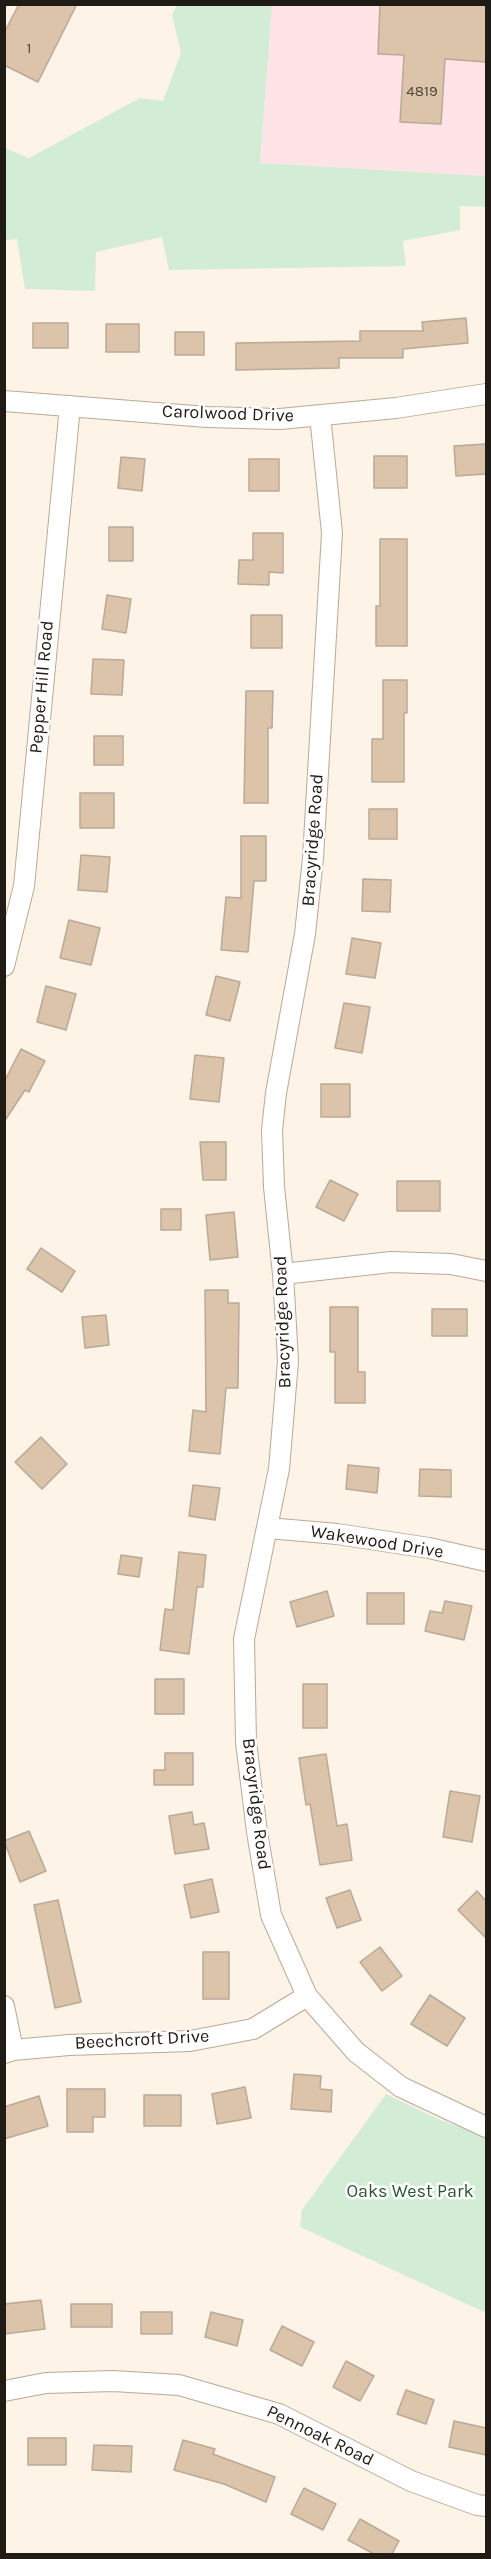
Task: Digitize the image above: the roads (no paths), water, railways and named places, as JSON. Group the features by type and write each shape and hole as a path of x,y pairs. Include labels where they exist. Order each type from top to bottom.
{"street":[{"name":"Carolwood Drive","path":"4,401 207,417 280,419 396,408 486,393"},
{"name":"Pepper Hill Road","path":"4,966 24,886 69,406"},
{"name":"Bracyridge Road","path":"320,415 332,533 313,858 305,934 276,1093 272,1130 274,1187 283,1274 288,1361 279,1469 244,1639 246,1742 257,1832 271,1915 307,1996 356,2052 401,2087 486,2127"},
{"path":"283,1274 391,1262 452,1264 486,1271"},
{"name":"Wakewood Drive","path":"267,1528 337,1534 429,1548 486,1561"},
{"name":"Beechcroft Drive","path":"9,2051 80,2044 190,2041 253,2029 307,1996"},
{"path":"4,2006 9,2051"},
{"name":"Pennoak Road","path":"4,2391 46,2383 113,2381 179,2385 279,2414 411,2481 477,2505 486,2506"}],"park label":[{"name":"Oaks West Park","path":"410,2192"}]}
